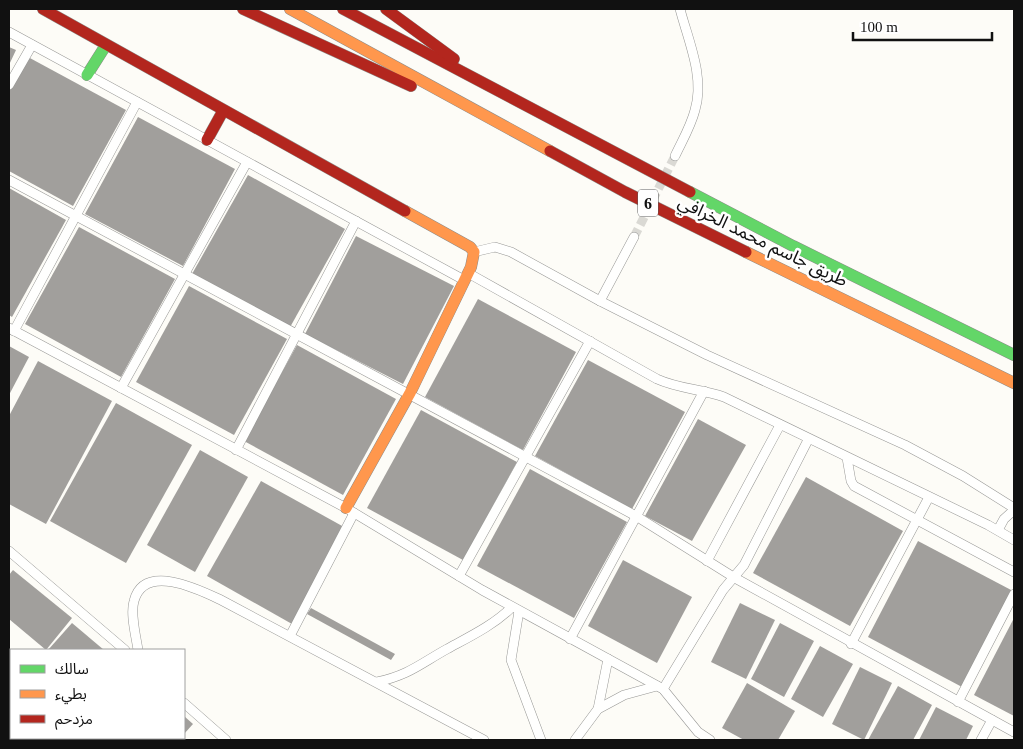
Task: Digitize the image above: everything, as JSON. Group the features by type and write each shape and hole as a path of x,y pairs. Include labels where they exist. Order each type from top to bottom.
{"main road":[{"path":"43,9 470,247 474,252 466,276 410,393 350,511"},
{"path":"243,9 368,68 454,100"},
{"name":"طريق جاسم محمد الخرافي","path":"290,9 625,192 1014,383"},
{"name":"طريق جاسم محمد الخرافي","path":"343,9 793,246 1014,355"},
{"path":"386,9 492,88"},
{"path":"87,75 106,45"},
{"path":"207,140 223,111"}],"street":[{"path":"675,156 695,111 698,90 695,66 680,9"},
{"path":"9,32 356,221 590,341 657,379 674,386 704,391 724,398 998,530 1014,540"},
{"path":"9,85 32,45"},
{"path":"137,102 77,217 12,330 350,511 516,609 660,688 698,732 710,740"},
{"path":"122,388 247,162"},
{"path":"9,180 295,334 410,393 636,516 735,578 851,644 1014,732"},
{"path":"236,450 295,334 356,221"},
{"path":"600,301 634,236"},
{"path":"474,252 490,247 506,250 600,301 745,374 913,448 998,496 1014,509 1007,515 998,530"},
{"path":"459,576 590,341"},
{"path":"570,639 704,391"},
{"path":"707,561 780,425"},
{"path":"575,740 598,709 624,695 660,688 723,590 744,565 808,440"},
{"path":"847,458 851,481 854,486 918,518 1014,572"},
{"path":"851,644 928,497"},
{"path":"290,636 350,511"},
{"path":"9,551 124,649"},
{"path":"138,649 134,600 138,592 146,585 163,581 192,585 484,740"},
{"path":"958,702 1014,594"},
{"path":"377,682 399,677 413,671 516,609"},
{"path":"516,609 511,660 541,740"},
{"path":"598,709 608,659"},
{"path":"185,704 226,740"},
{"path":"981,740 992,720"}],"building":[{"path":"9,47 16,50 9,65"},
{"path":"28,57 126,110 73,206 9,171 9,92"},
{"path":"138,117 235,169 183,266 85,214"},
{"path":"248,175 345,229 289,329 192,274"},
{"path":"9,188 66,220 12,317 9,315"},
{"path":"79,227 175,279 121,377 25,324"},
{"path":"356,236 454,286 403,384 305,334"},
{"path":"189,286 287,339 234,435 136,382"},
{"path":"478,299 576,352 523,450 425,397"},
{"path":"297,345 396,399 343,495 244,441"},
{"path":"9,346 29,357 9,395"},
{"path":"588,360 685,412 632,509 535,456"},
{"path":"38,361 112,401 46,524 9,504 9,416"},
{"path":"116,403 192,445 126,563 50,521"},
{"path":"421,410 517,462 463,560 367,508"},
{"path":"698,419 746,445 692,541 645,516"},
{"path":"200,450 248,477 195,572 147,545"},
{"path":"530,469 627,522 574,618 477,566"},
{"path":"806,477 903,531 850,626 753,573"},
{"path":"261,481 344,527 292,624 207,576"},
{"path":"918,541 1013,591 962,687 868,637"},
{"path":"623,560 692,597 657,663 588,626"},
{"path":"13,570 72,618 47,649 9,619 9,575"},
{"path":"740,603 775,620 746,679 711,662"},
{"path":"311,608 395,654 391,660 307,614"},
{"path":"1014,618 1014,716 974,695"},
{"path":"72,623 103,649 49,649"},
{"path":"780,623 814,641 784,697 751,679"},
{"path":"820,646 853,664 823,717 791,699"},
{"path":"860,667 892,683 864,740 832,724"},
{"path":"747,683 795,711 778,740 744,740 722,728"},
{"path":"898,686 932,705 913,740 868,740"},
{"path":"936,707 973,726 966,740 919,740"},
{"path":"185,717 193,724 185,733"},
{"path":"150,739 180,739 178,740"}],"tunnel":[{"path":"634,237 675,156"}],"traffic: fast":[{"path":"87,75 106,45"},
{"path":"690,192 793,246 1014,355"}],"traffic: slow":[{"path":"290,9 550,151"},
{"path":"346,508 410,393 471,267 474,252 470,247 405,211"},
{"path":"746,252 1014,383"}],"traffic: jam":[{"path":"43,9 405,211"},
{"path":"243,9 411,86"},
{"path":"343,9 690,192"},
{"path":"386,9 454,59"},
{"path":"207,140 223,111"},
{"path":"550,151 625,192 746,252"}]}
